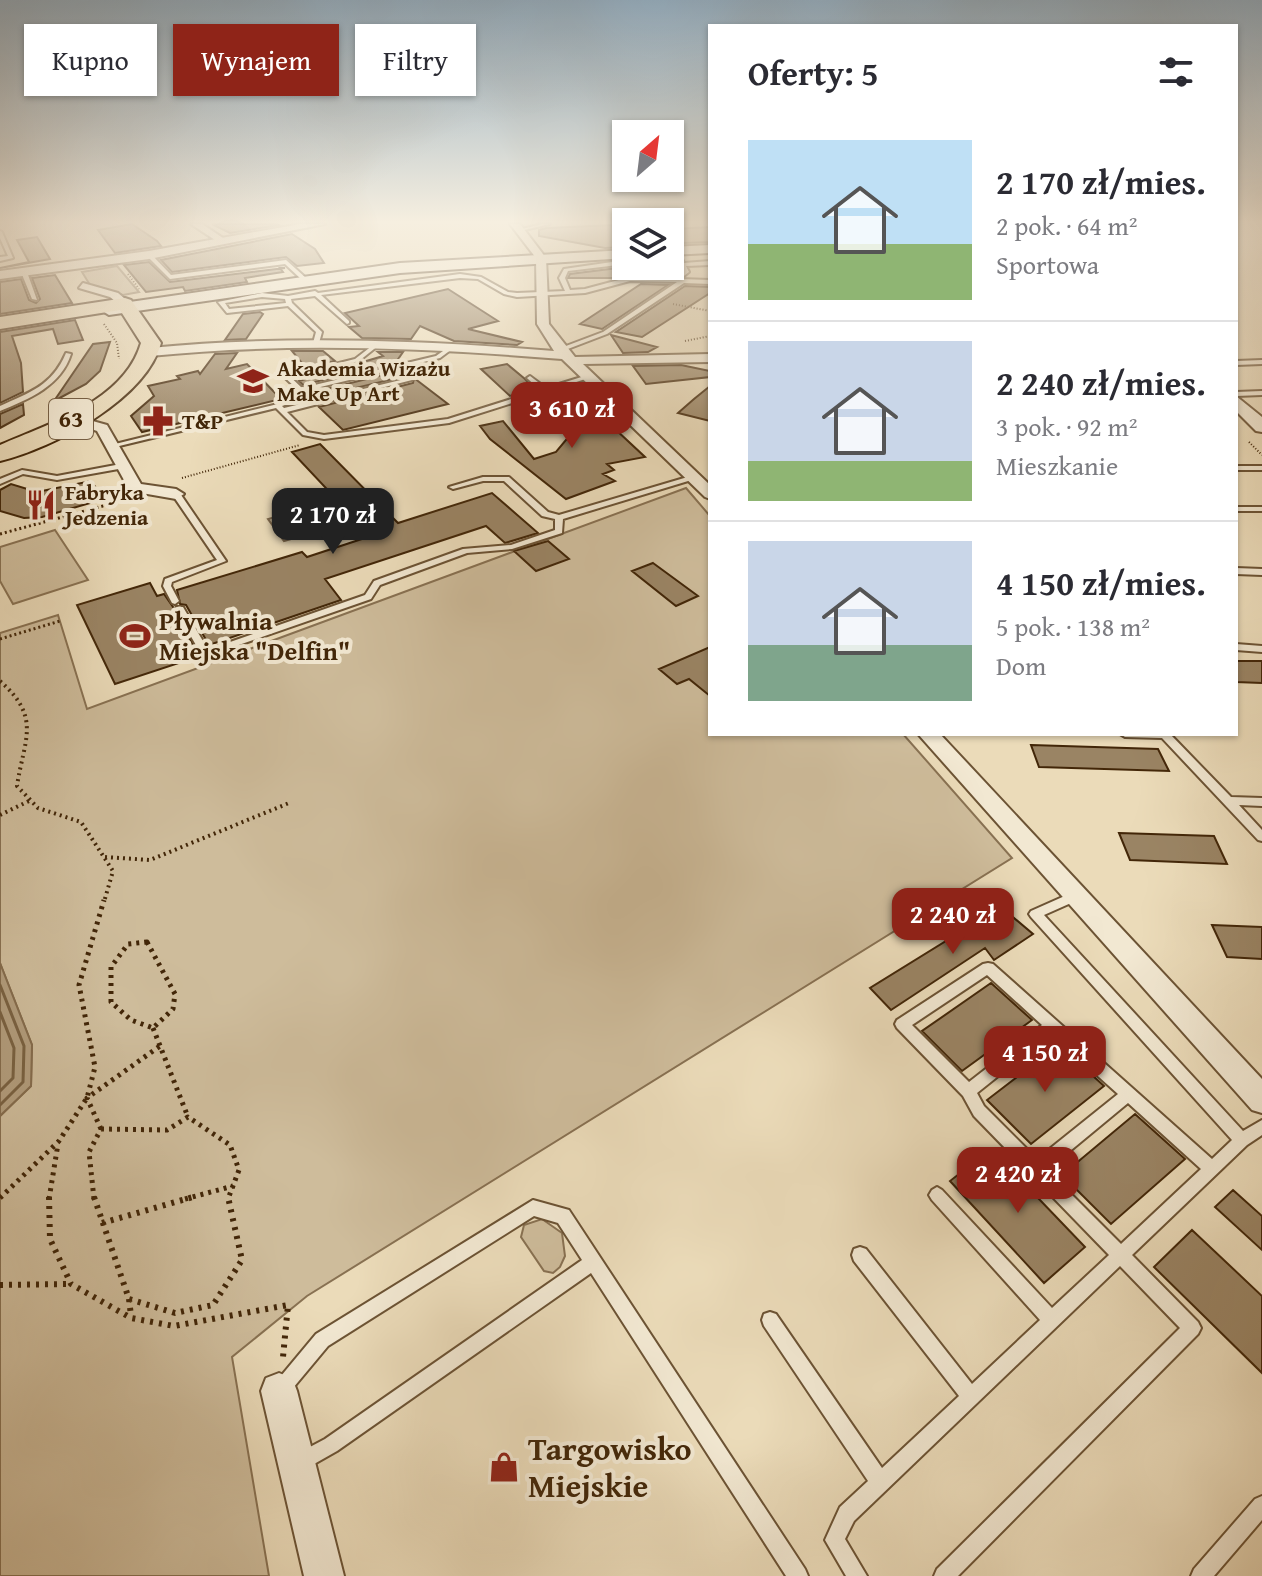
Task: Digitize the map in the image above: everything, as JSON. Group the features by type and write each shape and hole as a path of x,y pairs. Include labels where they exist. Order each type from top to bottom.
{"main road":[{"path":"0,325 179,298"},
{"path":"119,307 188,298"},
{"path":"119,307 146,334 150,352"},
{"name":"63","path":"0,447 70,416 118,383 132,362 134,349 119,307"},
{"name":"63","path":"0,454 129,384 146,364 150,352"}],"street":[{"path":"543,298 543,324 565,356 708,492"},
{"path":"150,352 232,344 316,343 565,356 708,358"},
{"path":"1238,403 1262,427"},
{"path":"70,416 102,428 135,488 176,494"},
{"path":"930,736 1262,1100"},
{"path":"279,1391 324,1576"}],"lane":[{"path":"247,298 221,302 227,311 236,311 300,298"},
{"path":"273,298 288,301 319,332 316,343"},
{"path":"324,298 347,322"},
{"path":"565,356 658,298"},
{"path":"302,373 357,360 377,344"},
{"path":"301,390 438,357 450,348"},
{"path":"0,409 54,379 64,370 68,354"},
{"path":"1238,363 1262,362"},
{"path":"281,371 301,390"},
{"path":"280,408 305,434 324,437 449,421 548,393 588,377"},
{"path":"530,378 548,393"},
{"path":"111,446 409,380"},
{"path":"280,408 297,399 301,390"},
{"path":"1238,394 1262,393"},
{"path":"0,482 22,472 57,478 121,466"},
{"path":"1258,468 1262,477"},
{"path":"453,487 495,477 506,479 545,514 559,518 694,478"},
{"path":"176,494 222,561 176,576 167,586 203,650 232,646 368,597 377,583 466,551 512,547 559,531 559,518"},
{"path":"1238,509 1262,509"},
{"path":"1238,571 1262,572"},
{"path":"1238,647 1262,649"},
{"path":"1165,736 1262,837"},
{"path":"1228,801 1262,802"},
{"path":"1076,896 1035,914 1242,1140"},
{"path":"944,1576 1192,1328 979,1111 968,1091 902,1024 988,968 1212,1169"},
{"path":"968,1091 1052,1025"},
{"path":"1036,1169 1129,1094"},
{"path":"857,1576 835,1540 847,1514 1242,1140 1262,1127"},
{"path":"937,1195 1052,1320"},
{"path":"279,1391 322,1340 533,1208 563,1216 798,1576"},
{"path":"860,1255 970,1396"},
{"path":"297,1464 331,1445 593,1262"},
{"path":"770,1320 880,1482"},
{"path":"1201,1576 1262,1506"}],"path":[{"path":"119,363 120,298"},
{"path":"655,300 708,311"},
{"path":"0,639 60,621"},
{"path":"0,681 20,697 29,717 17,786 38,808 81,822 113,871 79,985 95,1067 87,1098 59,1141 0,1198"},
{"path":"0,815 29,801"},
{"path":"105,857 150,860 289,803"},
{"path":"129,1299 175,1313 213,1305 242,1260 228,1198 239,1170 230,1145 188,1117 153,1028 131,1020 111,1002 111,967 128,944 147,942 175,994 173,1009 153,1028"},
{"path":"87,1098 160,1046"},
{"path":"87,1098 101,1129"},
{"path":"101,1129 167,1130 188,1117"},
{"path":"101,1129 89,1152 94,1202 129,1299 131,1318"},
{"path":"59,1141 47,1209 50,1239 71,1284"},
{"path":"102,1223 233,1186"},
{"path":"0,1285 71,1284 131,1318 174,1326 288,1305 279,1391"}],"shaded area":[{"path":"686,488 708,514 708,736 905,736 1012,858 307,1296 232,1357 269,1576 0,1576 0,1116 31,1086 32,1045 0,963 0,633 58,615 87,709"},
{"path":"315,506 333,527 284,541 268,519"},
{"path":"55,530 88,580 13,604 0,581 0,547"},
{"path":"542,1219 562,1233 565,1256 553,1273 544,1271 521,1237 524,1225"}],"water":[{"path":"0,963 32,1045 31,1086 0,1116"}],"building":[{"path":"0,298 28,298 36,303 40,299 69,298 72,303 0,314"},
{"path":"411,298 461,298 498,321 468,329 522,342 517,345 454,341 420,326 411,339 362,338 349,327 359,326 345,313"},
{"path":"620,298 649,298 602,329 580,324"},
{"path":"668,298 703,298 642,337 616,332"},
{"path":"243,314 263,314 246,339 225,340"},
{"path":"75,320 83,340 58,344 53,329 12,336 21,363 23,392 0,403 0,332"},
{"path":"611,335 657,347 648,352 623,353"},
{"path":"110,342 100,371 86,384 54,401 93,344"},
{"path":"292,351 323,351 335,361 306,368"},
{"path":"378,352 403,352 396,362 303,385 299,381 383,356"},
{"path":"237,353 226,369 247,364 281,399 142,432 131,416 154,396 148,386 180,379 177,376 198,371 200,374 215,354"},
{"path":"507,364 534,389 510,396 481,369"},
{"path":"681,365 708,371 708,377 646,384 633,366"},
{"path":"403,370 410,375 310,399 306,394"},
{"path":"414,378 448,404 343,430 319,407 413,383"},
{"path":"708,388 708,420 678,413"},
{"path":"585,401 645,457 607,464 614,470 603,474 615,481 566,499 490,439 480,426 503,421 534,459 556,452 571,434 543,407"},
{"path":"23,404 24,415 0,428 0,414"},
{"path":"320,444 398,523 492,493 538,533 505,543 486,526 325,579 341,600 209,645 186,605 180,604 177,590 302,552 307,557 371,536 292,452"},
{"name":"Fabryka Jedzenia","path":"91,481 104,499 42,517 24,518 0,511 0,490 11,484 37,492"},
{"path":"548,541 569,559 536,571 514,551"},
{"path":"653,563 698,596 676,606 632,571"},
{"name":"Pływalnia Miejska \"Delfin\"","path":"150,583 157,596 164,594 173,607 195,649 187,652 191,659 115,684 77,605"},
{"path":"708,648 708,694 689,679 677,684 659,669"},
{"path":"1238,661 1262,661 1262,683 1238,682"},
{"path":"1031,745 1158,749 1169,771 1039,767"},
{"path":"1119,833 1214,836 1227,864 1130,860"},
{"path":"1001,907 1033,934 994,960 985,948 891,1010 870,988"},
{"path":"1212,925 1262,927 1262,959 1227,957"},
{"path":"991,983 1032,1020 962,1071 922,1031"},
{"path":"1059,1045 1104,1086 1031,1144 987,1100"},
{"path":"1135,1114 1185,1159 1111,1224 1062,1175"},
{"path":"991,1149 1085,1247 1044,1283 950,1181"},
{"path":"1233,1190 1262,1216 1262,1250 1215,1207"},
{"path":"1192,1230 1262,1296 1262,1373 1154,1267"}],"place":[{"name":"Akademia Wizażu Make Up Art","path":"253,381"},
{"name":"T&P","path":"158,421"},
{"name":"Fabryka Jedzenia","path":"41,505"},
{"name":"Pływalnia Miejska \"Delfin\"","path":"135,636"},
{"name":"Targowisko Miejskie","path":"504,1467"}]}
